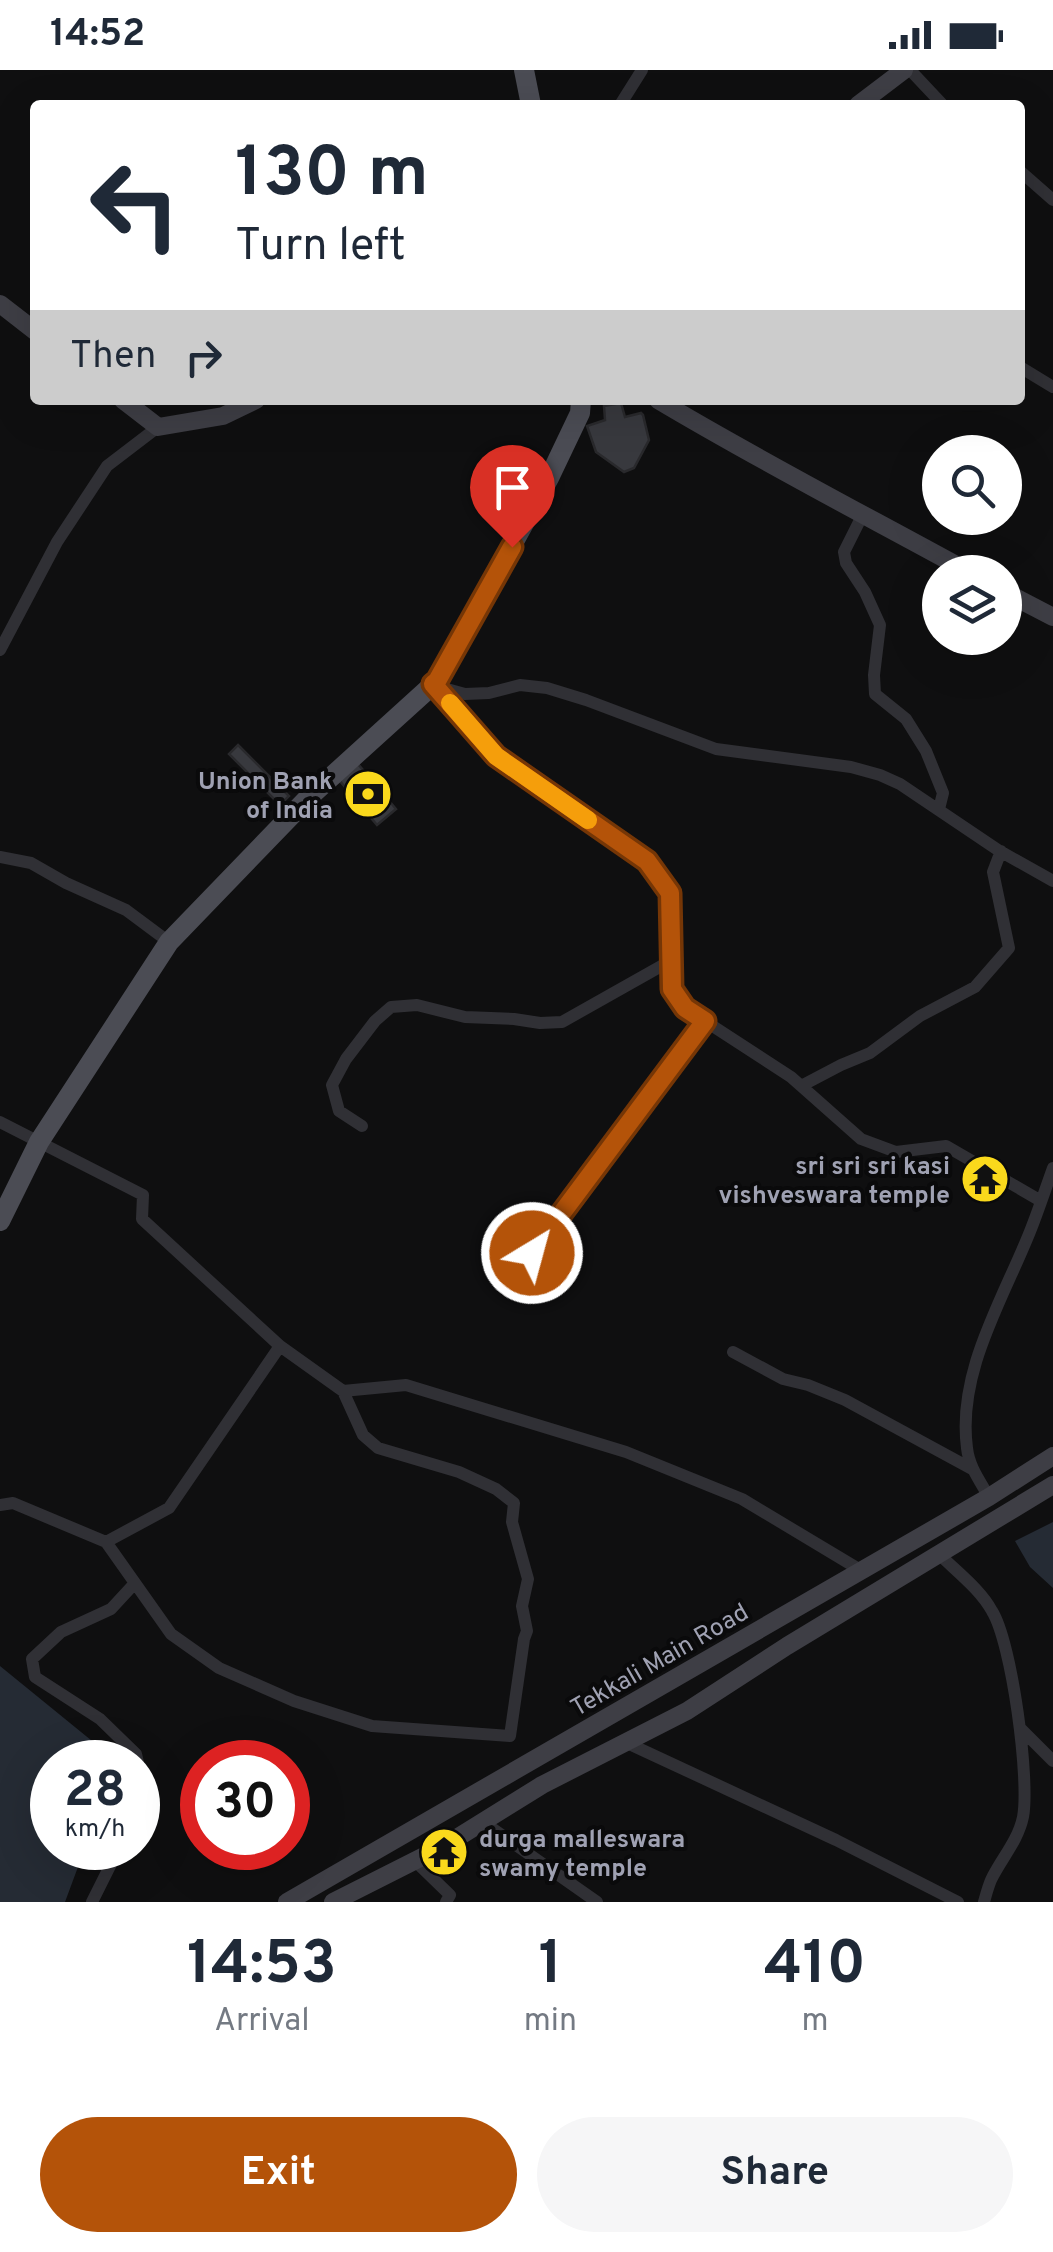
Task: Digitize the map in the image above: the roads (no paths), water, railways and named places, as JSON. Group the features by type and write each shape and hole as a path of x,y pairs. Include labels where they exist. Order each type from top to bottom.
{"main road":[{"path":"524,70 530,100"},
{"path":"865,100 907,70"},
{"path":"0,304 30,327"},
{"path":"129,405 158,427 223,416 246,405"},
{"path":"0,1221 38,1142 169,942 308,798 433,684 548,478 581,405"},
{"path":"666,405 938,555"},
{"path":"1022,601 1053,617"},
{"name":"Tekkali Main Road","path":"287,1902 862,1571 1053,1456"},
{"path":"333,1902 444,1846 542,1785 687,1710 1053,1486"}],"street":[{"path":"623,100 642,70"},
{"path":"907,70 938,100"},
{"path":"1025,176 1053,200"},
{"path":"1025,370 1053,387"},
{"path":"0,650 57,542 107,466 158,427"},
{"path":"863,514 844,552 846,564 857,577 880,625 875,694 906,719 926,752 943,793 939,809"},
{"path":"433,684 464,694 489,694 520,685 548,688 716,749 851,766 880,775 1053,880"},
{"path":"433,684 496,756 647,861 670,893 672,989 685,1008 801,1086 861,1139 896,1152 946,1146 1041,1201"},
{"path":"801,1086 870,1053 920,1016 975,987 1009,948 993,872 1001,851"},
{"path":"0,857 30,863 126,910 169,942"},
{"path":"362,1126 339,1111 332,1085 356,1046 391,1007 416,1005 464,1017 540,1024 562,1022 672,960"},
{"path":"532,1253 705,1021"},
{"path":"0,1122 143,1196 142,1219 280,1346 343,1391 363,1435 378,1448 459,1472 496,1489 514,1503 512,1522 528,1579 522,1606 527,1631 510,1736 372,1726 294,1701 219,1668 171,1634 106,1542 12,1504 0,1504"},
{"path":"989,1497 972,1469 967,1450 968,1393 1053,1168"},
{"path":"106,1542 170,1508 280,1346"},
{"path":"733,1352 783,1378 845,1400 972,1469"},
{"path":"343,1391 406,1385 626,1452 742,1499 862,1571"},
{"path":"939,1554 994,1613 1008,1661 1024,1767 1023,1818 984,1902"},
{"path":"121,1740 100,1720 35,1677 32,1659 61,1632 111,1608 135,1583"},
{"path":"1018,1726 1053,1762"},
{"path":"626,1742 958,1902"},
{"path":"483,1822 597,1902"},
{"path":"414,1861 450,1896 446,1902"},
{"path":"92,1902 109,1870"}],"place":[{"name":"Union Bank of India","path":"368,794"},
{"name":"sri sri sri kasi vishveswara temple","path":"985,1179"},
{"name":"durga malleswara swamy temple","path":"444,1852"}]}
